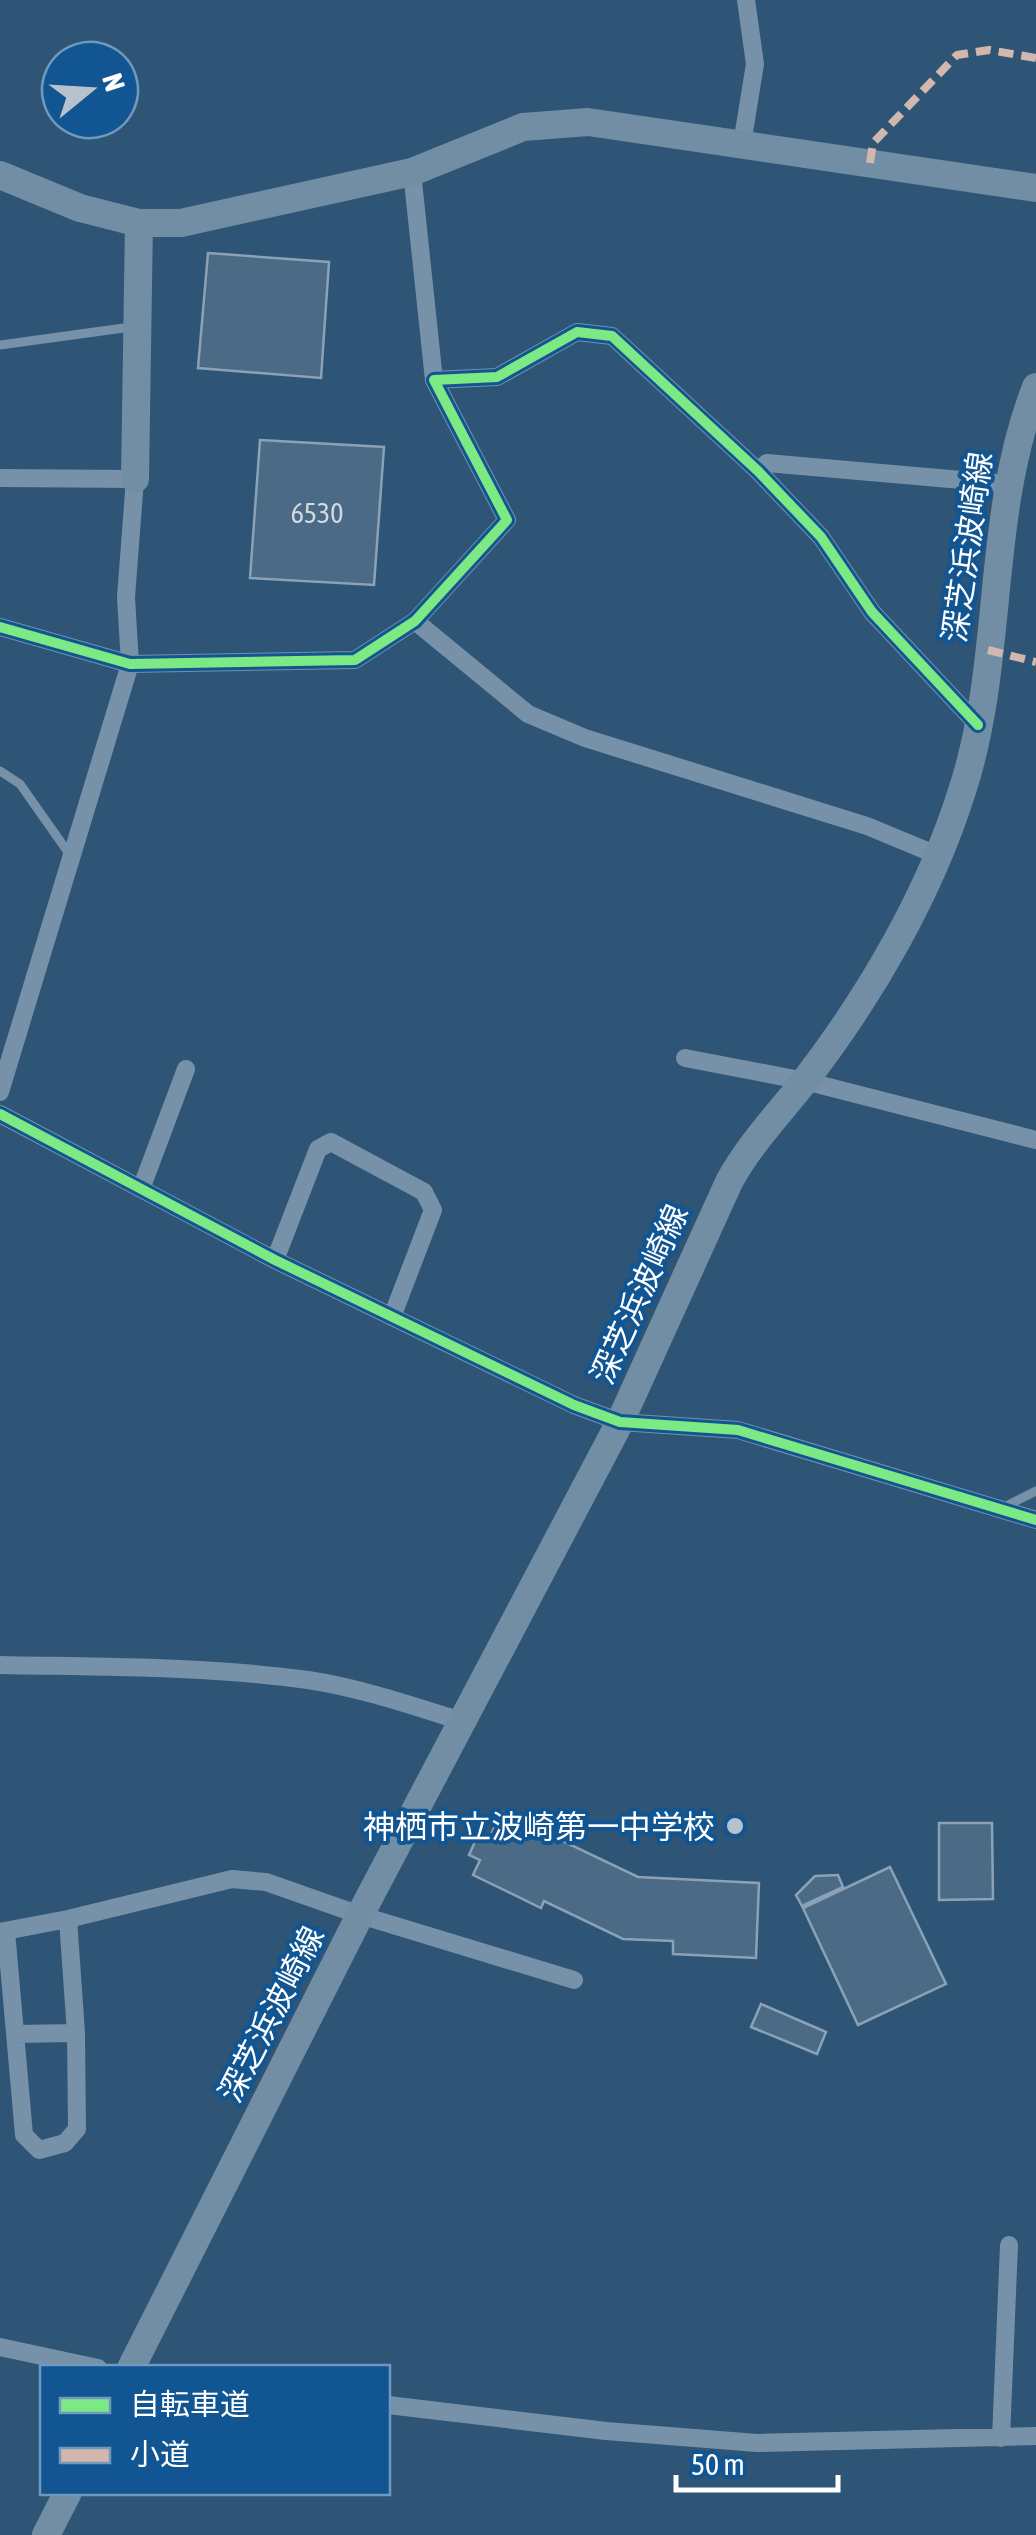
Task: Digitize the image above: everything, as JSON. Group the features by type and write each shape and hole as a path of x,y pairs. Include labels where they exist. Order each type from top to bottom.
{"main road":[{"path":"0,175 80,208 139,223 181,223 412,172 523,127 588,122 1036,188"},
{"path":"135,479 139,223"},
{"name":"深芝浜波崎線","path":"133,2365 360,1915 620,1422 729,1182 743,1156 805,1080 876,976 938,855 963,790 978,725 1007,484 1036,387"},
{"path":"46,2535 66,2495"}],"street":[{"path":"742,144 755,64 746,0"},
{"path":"0,627 130,664 355,660 415,621 506,520 434,380 412,172"},
{"path":"434,380 497,378 577,332 612,336 758,471 821,537 872,612 978,725"},
{"path":"758,471 767,462 1007,484"},
{"path":"0,478 135,479 126,598 130,664 0,1092"},
{"path":"415,621 528,714 585,738 867,826 938,855"},
{"path":"685,1058 805,1080 1036,1140"},
{"path":"141,1189 186,1069"},
{"path":"0,1114 275,1260 574,1406 620,1422 738,1430 1036,1520"},
{"path":"275,1260 318,1149 331,1142 424,1192 433,1210 392,1316"},
{"path":"0,1665 181,1669 308,1680 369,1693 464,1722"},
{"path":"68,1919 76,2033 77,2129 65,2143 40,2150 24,2135 3,1932 232,1878 266,1882 574,1980"},
{"path":"15,2034 76,2033"},
{"path":"1001,2438 1009,2246"},
{"path":"0,2346 85,2365"},
{"path":"390,2405 757,2443 1036,2436"}],"lane":[{"path":"0,345 138,326"},
{"path":"0,771 20,784 71,858"},
{"path":"1006,1511 1010,1504 1036,1491"}],"building":[{"path":"208,253 329,262 321,378 198,368"},
{"path":"260,440 384,447 374,585 250,578"},
{"path":"502,1812 638,1877 759,1883 756,1958 673,1954 673,1941 623,1939 544,1901 541,1908 473,1875 480,1860 469,1855 479,1833 489,1838"},
{"path":"939,1823 992,1823 993,1899 939,1900"},
{"path":"890,1867 946,1984 858,2025 803,1908"},
{"path":"838,1875 843,1887 802,1906 796,1895 815,1876"},
{"path":"761,2004 826,2032 817,2054 751,2027"}],"marked path":[{"path":"870,163 873,143 957,55 989,50 1036,58"},
{"path":"988,650 1036,662"}],"cycle path":[{"path":"0,627 130,664 355,660 415,621 507,520 434,380 497,377 577,332 612,336 758,471 821,537 872,612 978,725"},
{"path":"0,1114 275,1260 574,1405 620,1422 738,1430 1036,1520"}],"place":[{"name":"神栖市立波崎第一中学校","path":"735,1826"}]}
